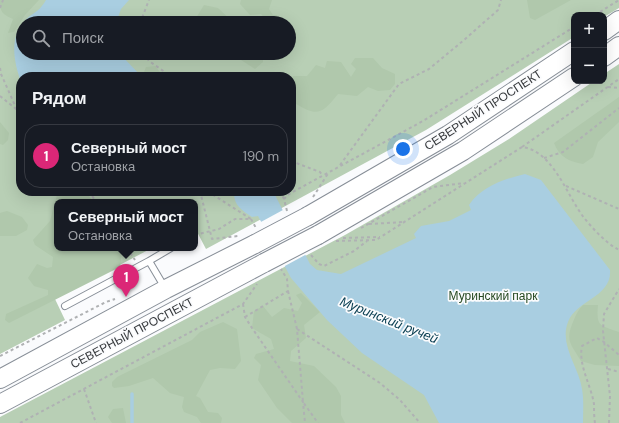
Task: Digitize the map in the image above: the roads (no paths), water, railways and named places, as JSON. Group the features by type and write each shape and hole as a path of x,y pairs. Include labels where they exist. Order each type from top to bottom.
{"main road":[{"path":"607,29 619,20"},
{"path":"607,55 619,46"},
{"name":"СЕВЕРНЫЙ ПРОСПЕКТ","path":"0,404 253,257 308,216 448,135 571,53"},
{"name":"СЕВЕРНЫЙ ПРОСПЕКТ","path":"0,379 166,289 318,235 463,151 571,79"}],"lane":[{"path":"65,306 166,251"},
{"path":"149,261 166,289"}],"water":[{"path":"46,0 129,0 121,9 118,16 31,16 40,8"},
{"path":"16,36 16,60 126,60 137,72 18,72 14,51"},
{"name":"Муринский ручей","path":"525,174 541,180 610,270 609,279 600,293 578,308 568,322 566,331 566,339 570,356 582,389 583,423 439,423 424,395 362,353 327,320 291,278 258,216 252,217 245,212 239,207 234,197 276,196 310,264 317,270 341,274 416,238 414,234 421,226 449,221 471,210 469,205 474,198 494,184"}],"waterway":[{"path":"132,394 132,423"}],"place":[{"name":"Северный мост","path":"126,297"}],"park label":[{"name":"Муринский парк","path":"493,296"}]}
